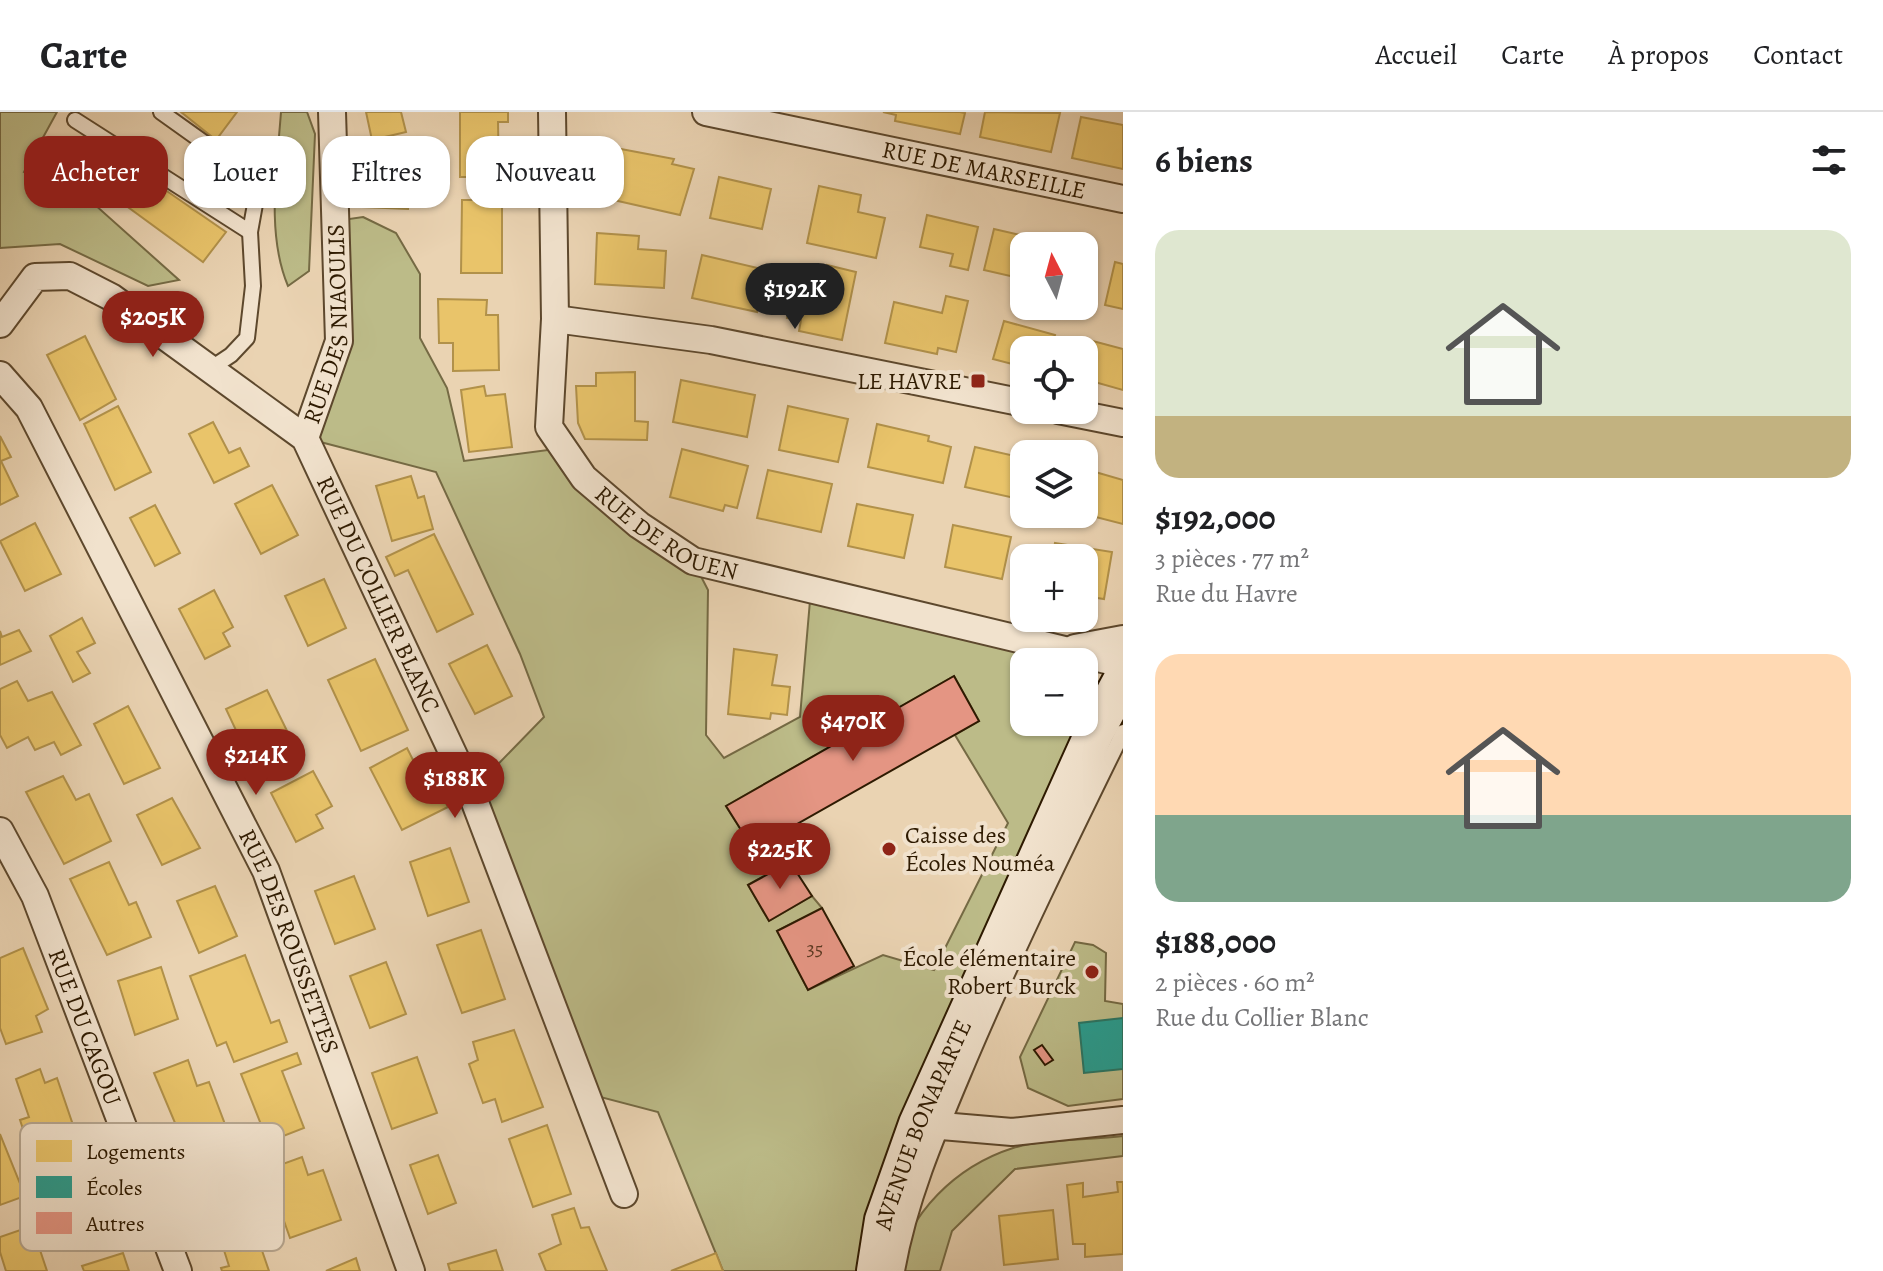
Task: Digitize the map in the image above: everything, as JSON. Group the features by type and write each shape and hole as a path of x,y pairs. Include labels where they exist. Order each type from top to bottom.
{"main road":[{"name":"AVENUE BONAPARTE","path":"876,1271 884,1220 1109,732 1123,679"}],"street":[{"name":"RUE DES NIAOULIS","path":"305,438 339,341 332,112"},
{"name":"RUE DE ROUEN","path":"552,112 555,319 549,427 584,478 639,525 693,561 1036,648"},
{"name":"RUE DE MARSEILLE","path":"706,112 1123,199"},
{"name":"RUE DU COLLIER BLANC","path":"0,324 35,277 70,276 111,297 305,438 471,792 624,1194"},
{"path":"555,319 711,340 1010,400"},
{"name":"RUE DES ROUSSETTES","path":"0,375 29,408 266,871 411,1271"},
{"path":"1098,418 1123,423"},
{"path":"1094,648 1123,639"},
{"name":"RUE DE ROUEN","path":"1098,660 1123,664"},
{"path":"1098,712 1109,732"},
{"name":"RUE DU CAGOU","path":"0,831 35,896 122,1123"},
{"path":"930,1125 1012,1132 1123,1120"},
{"name":"RUE DU CAGOU","path":"170,1251 178,1271"}],"lane":[{"path":"161,112 259,182 250,232 253,286 247,338 210,369"},
{"path":"75,120 250,232"},
{"path":"897,1271 930,1125"}],"shaded area":[{"path":"0,112 57,112 44,136 24,136 24,208 99,208 179,280 148,286 60,244 0,248"},
{"path":"281,112 307,112 315,134 309,271 288,286 277,245 275,208 306,208 306,136 279,136"},
{"path":"363,217 396,233 420,274 420,338 447,388 464,461 563,448 584,478 639,525 693,561 708,590 706,735 724,758 800,717 811,589 1055,648 1010,648 1010,736 1093,736 918,1124 884,1220 876,1271 723,1271 658,1112 585,1093 471,792 544,717 520,654 436,472 305,438 339,341 335,221","holes":["954,676 979,721 955,735 1008,823 934,970 883,955 808,990 777,931 822,908 812,896 769,921 748,885 790,862 775,837 753,849 726,806"]},
{"name":"École élémentaire Robert Burck","path":"1075,942 1093,945 1106,953 1105,1001 1123,1004 1123,1099 1068,1106 1028,1088 1020,1057"},
{"path":"1123,1136 1123,1156 1015,1169 952,1231 940,1271 897,1271 911,1230 923,1211 938,1194 973,1167 992,1156 1025,1145"}],"building: Logements":[{"path":"181,112 237,112 219,136 211,136"},
{"path":"366,112 401,112 406,132 371,136"},
{"path":"460,112 508,112 508,122 498,122 498,136 466,136 466,177 460,177"},
{"path":"883,112 965,113 960,134 895,121 896,115"},
{"path":"985,112 1060,113 1051,152 980,137"},
{"path":"1081,117 1123,125 1123,169 1072,158"},
{"path":"624,150 674,159 672,164 694,169 680,215 624,202"},
{"path":"719,177 771,189 762,229 710,218"},
{"path":"819,186 861,195 858,212 885,218 876,258 807,243"},
{"path":"168,192 184,203 184,208 191,208 226,232 203,262 129,208 168,208"},
{"path":"462,200 466,200 466,208 502,208 502,273 461,273"},
{"path":"927,215 978,227 968,270 950,266 953,254 920,247"},
{"path":"994,229 1010,233 1010,276 984,270"},
{"path":"597,233 639,236 638,249 666,251 664,288 595,284"},
{"path":"702,255 766,270 757,312 692,298"},
{"path":"1115,262 1123,264 1123,309 1105,305"},
{"path":"827,265 856,272 842,340 799,331 801,320 787,318 794,282 821,289"},
{"path":"946,296 968,301 956,352 938,348 937,354 885,343 894,302 942,313"},
{"path":"438,299 487,300 486,315 498,315 499,370 453,371 453,343 439,343"},
{"path":"1004,321 1055,335 1010,336 1010,363 993,359"},
{"path":"85,336 116,399 80,420 47,355"},
{"path":"1098,342 1123,349 1123,390 1098,383"},
{"path":"635,372 635,421 648,422 647,440 585,439 578,423 576,386 596,386 596,373"},
{"path":"681,380 755,395 747,437 673,422"},
{"path":"484,386 486,396 505,394 512,447 469,452 461,390"},
{"path":"118,406 151,472 115,490 84,424"},
{"path":"788,406 848,419 838,462 779,450"},
{"path":"213,422 229,453 240,448 249,466 214,483 189,434"},
{"path":"877,424 929,436 928,441 951,447 943,483 868,467"},
{"path":"0,436 11,457 1,461 18,496 0,505"},
{"path":"975,447 1010,455 1010,497 965,487"},
{"path":"682,449 748,466 737,508 725,505 723,511 670,497"},
{"path":"768,470 832,484 821,532 757,518"},
{"path":"1098,473 1123,480 1123,524 1098,518"},
{"path":"411,476 418,498 424,496 433,529 392,541 376,486"},
{"path":"272,485 298,535 261,554 235,504"},
{"path":"857,504 913,515 904,558 848,546"},
{"path":"155,505 180,553 155,566 130,518"},
{"path":"35,523 61,574 25,591 0,541"},
{"path":"953,525 1011,537 1002,579 945,567"},
{"path":"434,534 473,614 437,632 408,570 395,576 386,557"},
{"path":"1098,550 1112,552 1104,599 1098,598"},
{"path":"324,579 346,628 308,646 285,596"},
{"path":"214,590 233,627 223,633 230,646 205,659 179,609"},
{"path":"82,618 95,643 77,652 90,673 73,682 50,636"},
{"path":"19,630 31,651 0,665 0,631 2,637"},
{"path":"487,645 512,696 475,714 449,664"},
{"path":"734,649 777,655 772,685 790,687 787,715 771,713 770,719 728,714"},
{"path":"375,659 408,730 361,751 328,680"},
{"path":"17,681 28,701 52,692 81,745 61,755 54,742 35,750 28,737 7,748 0,735 0,689"},
{"path":"267,690 290,737 248,756 226,709"},
{"path":"128,706 160,768 124,784 94,724"},
{"path":"407,748 413,760 421,756 448,807 402,830 370,768"},
{"path":"313,771 332,806 316,815 323,828 296,842 271,793"},
{"path":"63,776 76,800 89,794 111,841 64,864 26,792"},
{"path":"172,798 200,848 162,865 137,815"},
{"path":"450,848 469,902 428,916 410,862"},
{"path":"109,862 129,905 136,902 151,937 107,955 70,879"},
{"path":"354,876 375,929 335,944 315,891"},
{"path":"215,886 237,936 199,953 177,901"},
{"path":"481,930 505,999 462,1013 437,945"},
{"path":"23,948 48,1009 36,1016 42,1032 6,1044 0,1028 0,958"},
{"path":"245,955 271,1023 279,1020 287,1042 234,1062 226,1042 217,1046 190,976"},
{"path":"386,962 406,1014 370,1028 350,976"},
{"path":"161,967 178,1019 135,1035 118,981"},
{"path":"514,1030 543,1107 502,1122 495,1099 483,1103 469,1064 478,1060 473,1042"},
{"path":"297,1053 301,1064 282,1071 304,1128 284,1136 284,1123 260,1123 241,1074"},
{"path":"417,1057 437,1113 392,1129 372,1073"},
{"path":"188,1060 197,1086 209,1082 224,1123 175,1123 154,1073"},
{"path":"40,1069 45,1083 57,1078 72,1123 21,1123 20,1120 29,1117 16,1079"},
{"path":"547,1125 571,1194 533,1207 509,1139"},
{"path":"0,1134 20,1184 20,1198 0,1205"},
{"path":"438,1155 456,1203 428,1214 410,1165"},
{"path":"302,1157 308,1175 323,1170 341,1220 290,1238 284,1221 284,1164"},
{"path":"1117,1182 1123,1182 1123,1254 1085,1257 1085,1244 1073,1244 1067,1185 1083,1183 1083,1197 1118,1192"},
{"path":"574,1208 581,1228 589,1227 607,1271 546,1271 539,1254 561,1244 552,1215"},
{"path":"1053,1210 1058,1259 1004,1265 999,1216"},
{"path":"20,1230 20,1251 40,1251 47,1271 6,1271 0,1252 0,1237"},
{"path":"496,1250 503,1271 450,1271 448,1264"},
{"path":"224,1251 262,1251 269,1271 222,1271 221,1268 229,1266"},
{"path":"123,1253 129,1271 84,1271 82,1266"},
{"path":"716,1253 723,1271 671,1271"},
{"path":"356,1258 360,1271 326,1271"}],"building: Écoles":[{"name":"École élémentaire Robert Burck","path":"1123,1018 1123,1069 1084,1073 1079,1023"}],"building: Autres":[{"path":"954,676 979,721 753,849 726,806"},
{"path":"790,862 812,896 769,921 748,885"},
{"path":"822,908 854,966 808,990 777,931"},
{"path":"1042,1045 1053,1060 1045,1065 1034,1050"}],"place":[{"name":"LE HAVRE","path":"978,381"},
{"name":"Caisse des Écoles Nouméa","path":"889,849"},
{"name":"École élémentaire Robert Burck","path":"1092,972"}]}
